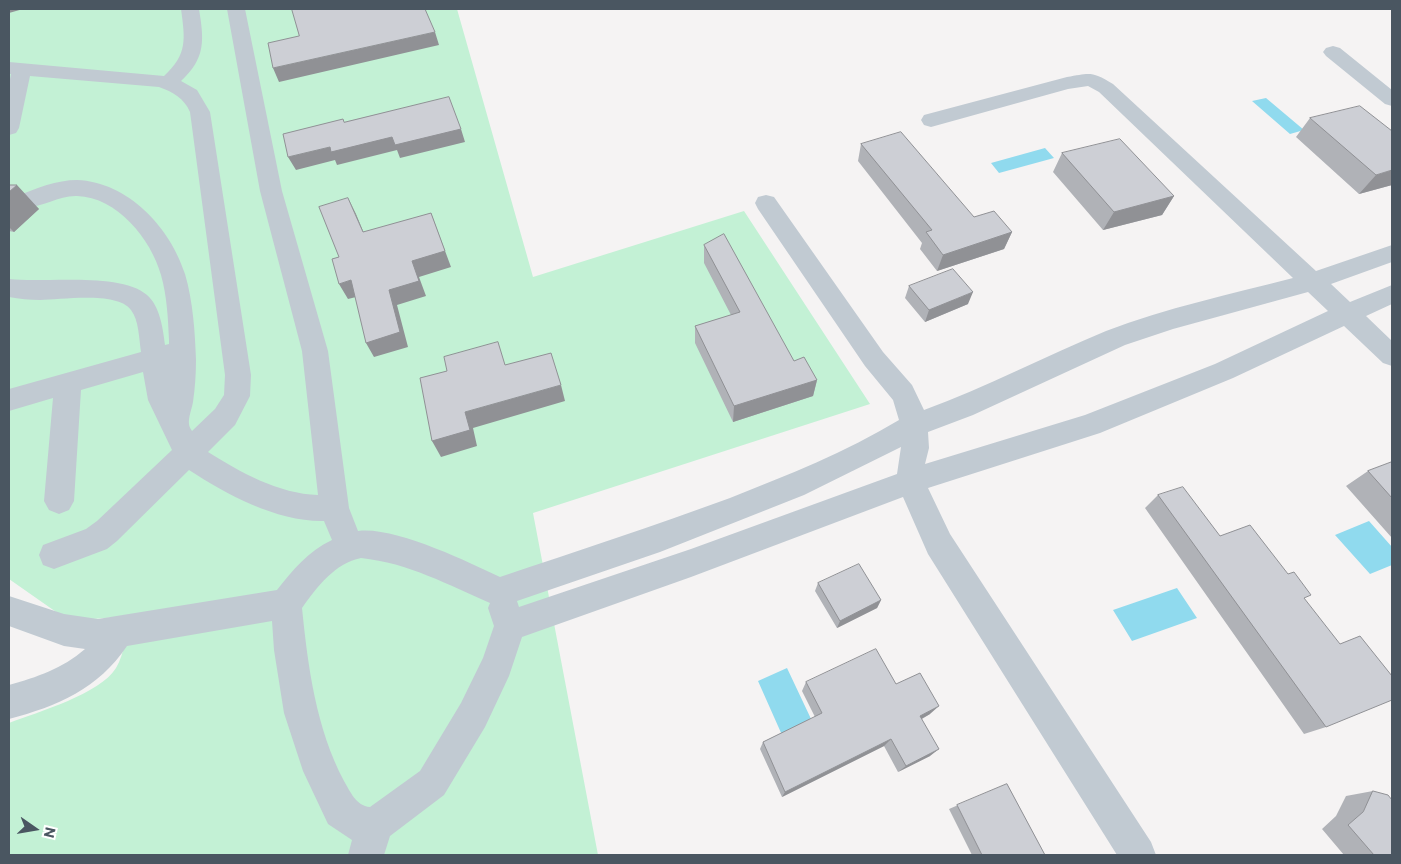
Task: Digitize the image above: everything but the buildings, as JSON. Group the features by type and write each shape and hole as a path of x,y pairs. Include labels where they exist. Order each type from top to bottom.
{"street":[{"path":"168,83 179,74 192,54 195,44 190,9"},
{"path":"236,9 271,191 315,351 334,508 349,546"},
{"path":"1333,52 1392,100"},
{"path":"9,128 16,68 168,83 178,87 194,98 200,112 238,385 237,396 226,417 108,532 96,539 54,555"},
{"path":"931,120 1067,83 1085,79 1096,81 1123,103 1348,312 1392,356"},
{"path":"26,201 45,193 79,188 114,198 134,213 159,242 172,269 183,350 181,403 174,423"},
{"path":"766,203 874,359 903,393 911,410 916,448 911,464 910,481 939,544 1138,855"},
{"path":"9,611 64,630 98,635 286,604 316,566 349,546 383,546 460,574 499,592 660,538 794,486 886,442 914,425 963,407 1116,338 1172,320 1314,281 1392,253"},
{"path":"9,288 24,292 78,289 122,292 141,304 155,357 160,395 189,454 208,467 230,478 295,506 314,509 334,508"},
{"path":"510,626 691,563 910,481 1090,425 1224,371 1348,312 1392,294"},
{"path":"9,400 183,350"},
{"path":"59,501 68,382"},
{"path":"286,604 290,650 301,714 320,771 341,811 362,825 371,840 432,783 473,715 497,664 510,626 499,592"},
{"path":"9,702 63,685 80,675 102,656 117,633"}],"green space":[{"path":"9,9 457,9 533,277 744,211 870,404 533,513 598,855 9,855 9,723 83,694 108,677 116,668 121,656 129,616 69,621 9,579"}],"water":[{"path":"1266,98 1304,130 1290,134 1252,101"},
{"path":"1045,148 1054,158 999,173 991,163"},
{"path":"1369,521 1392,547 1392,565 1370,574 1335,535"},
{"path":"1177,588 1197,618 1132,641 1113,610"},
{"path":"787,668 812,721 782,735 758,681"}]}
